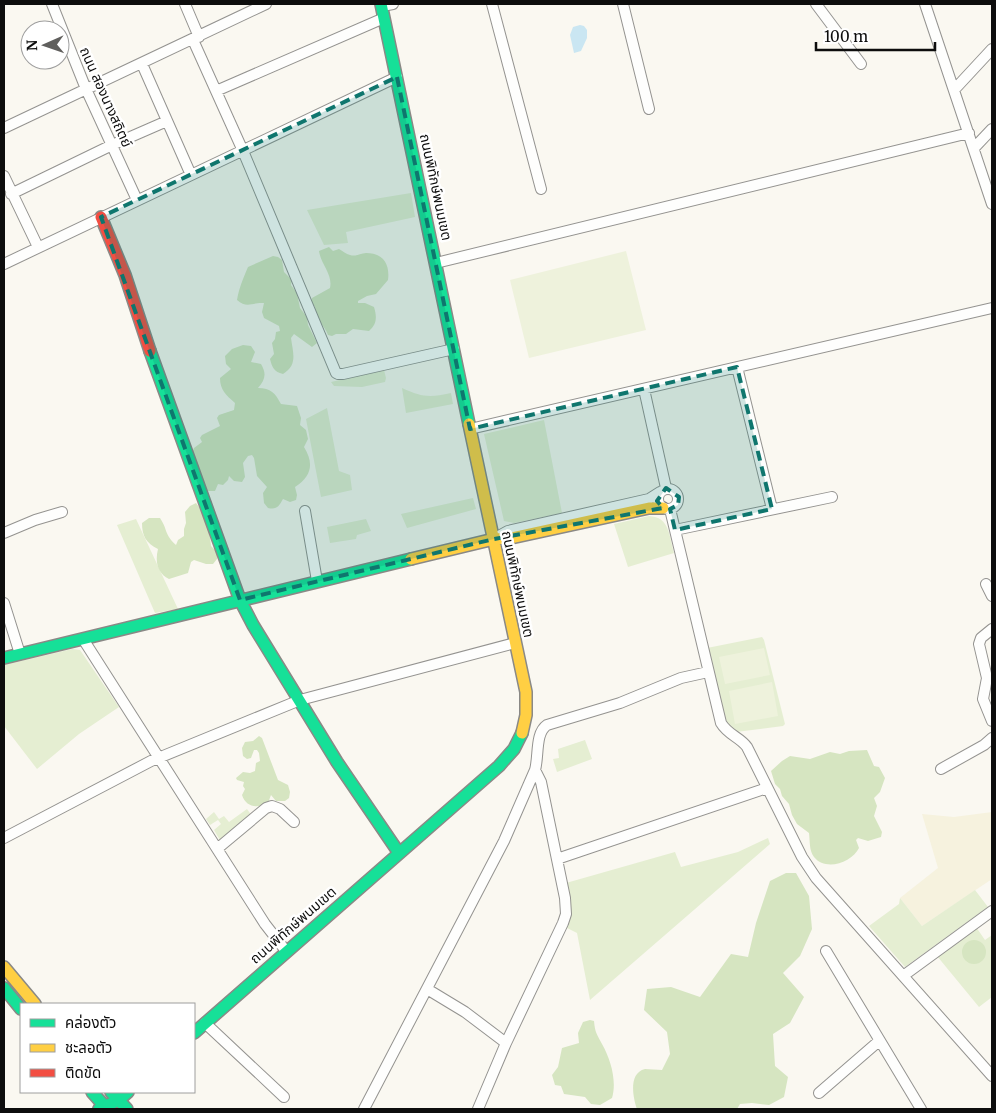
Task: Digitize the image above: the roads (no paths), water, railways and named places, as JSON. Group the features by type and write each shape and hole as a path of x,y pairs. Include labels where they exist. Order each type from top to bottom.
{"street":[{"name":"ถนน สองนางสถิตย์","path":"52,4 86,89 137,200"},
{"path":"184,4 216,91 336,373 343,374 454,349"},
{"path":"4,128 266,4"},
{"path":"492,4 541,189"},
{"path":"623,4 649,108"},
{"path":"936,4 926,7 992,204"},
{"path":"820,6 861,64"},
{"path":"216,91 385,8"},
{"name":"ถนนพิทักษ์พนมเขต","path":"195,1033 286,951 499,766 518,744 526,722 526,692 397,77 385,8"},
{"path":"954,90 992,49"},
{"path":"142,64 191,175"},
{"path":"4,264 397,77"},
{"path":"11,194 112,145 167,121"},
{"path":"974,148 992,129"},
{"path":"436,263 969,134"},
{"path":"985,181 992,172"},
{"path":"4,176 38,247"},
{"path":"101,217 125,275 149,348 240,600 253,625 337,762 399,853"},
{"path":"470,429 992,308"},
{"path":"737,368 772,509"},
{"path":"644,389 663,490 658,499 667,509 675,530 720,723 725,730 743,741 747,747 802,856 816,878 903,976 989,1064 992,1076"},
{"path":"4,658 494,539 510,538 649,508 667,509 678,503 679,497 673,489 663,490 649,499 508,531 494,539"},
{"path":"675,530 832,497"},
{"path":"4,533 35,520 62,512"},
{"path":"305,512 317,581"},
{"path":"986,584 992,596"},
{"path":"4,603 20,654"},
{"path":"992,629 980,638 979,644 987,678 983,699 992,721"},
{"path":"82,640 265,924 286,951"},
{"path":"4,838 159,758 300,700 515,643"},
{"path":"364,1109 504,841 536,770 542,729 620,703 681,678 708,672"},
{"path":"941,769 984,745 992,738"},
{"path":"478,1109 506,1043 566,914 565,898 541,782 536,770"},
{"path":"557,859 767,788"},
{"path":"217,849 266,808 272,806 280,809 294,822"},
{"path":"903,976 992,911"},
{"path":"826,951 921,1109"},
{"path":"4,968 34,1003"},
{"path":"427,989 465,1012 506,1043"},
{"path":"6,995 20,1007"},
{"path":"206,1023 284,1097"},
{"path":"819,1093 879,1041"},
{"path":"94,1093 112,1105 127,1093"}],"water":[{"path":"584,26 587,30 587,38 581,51 574,53 570,35 573,27"}]}
